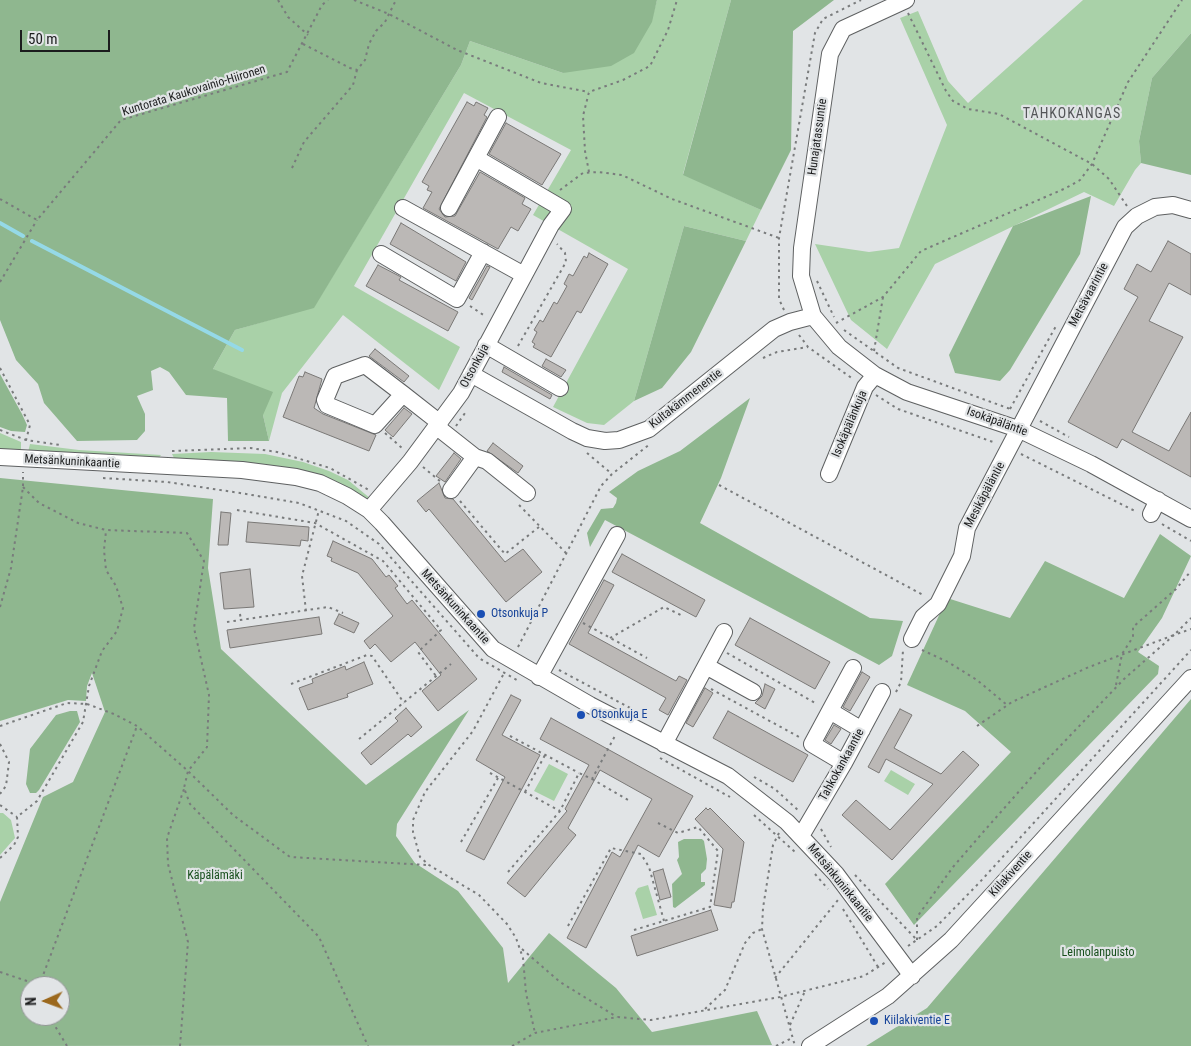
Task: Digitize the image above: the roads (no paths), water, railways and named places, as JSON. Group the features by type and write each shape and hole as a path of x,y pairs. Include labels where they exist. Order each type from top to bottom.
{"street":[{"name":"Hunajatassuntie","path":"813,316 800,276 802,248 830,54 843,29 904,1"},
{"path":"449,208 498,117"},
{"name":"Otsonkuja","path":"369,510 439,425 471,374 551,225 556,204 476,158"},
{"name":"Metsävaarintie","path":"1022,422 1125,227 1137,216 1155,206 1165,205 1191,210"},
{"path":"403,208 524,275"},
{"path":"381,254 457,299 483,252"},
{"name":"Isokäpäläntie","path":"813,316 839,347 875,375 907,392 1022,422 1154,507 1191,519"},
{"name":"Kultakämmenentie","path":"471,374 587,438 604,441 619,440 649,429 774,329 790,322 813,316"},
{"path":"486,345 560,388"},
{"path":"403,394 375,425 327,405 325,400 335,376 365,365 403,394 475,458 487,461 527,493"},
{"name":"Isokäpälänkuja","path":"829,474 865,388 875,375"},
{"name":"Mesikäpäläntie","path":"911,647 923,617 938,604 962,556 967,528 1022,422"},
{"name":"Metsänkuninkaantie","path":"0,457 23,469 242,470 296,477 320,484 347,496 369,510 493,649 506,668 539,677 660,750 728,776 786,822 836,874 912,976"},
{"path":"451,490 475,458"},
{"path":"539,677 617,534"},
{"path":"660,750 724,632"},
{"path":"706,666 753,692"},
{"path":"844,763 812,744 853,668"},
{"name":"Kiilakiventie","path":"810,1046 888,996 951,940 1191,678"},
{"name":"Tahkokankaantie","path":"801,836 844,763 882,692"},
{"path":"830,711 862,730"}],"waterway":[{"path":"0,223 23,236"},
{"path":"32,241 242,350"}],"place":[{"name":"Otsonkuja P","path":"481,614"},
{"name":"Otsonkuja E","path":"581,715"},
{"name":"Kiilakiventie E","path":"874,1021"}],"district":[{"name":"TAHKOKANGAS","path":"1072,114"}],"park label":[{"name":"Käpälämäki","path":"215,876"},
{"name":"Leimolanpuisto","path":"1098,953"}]}
